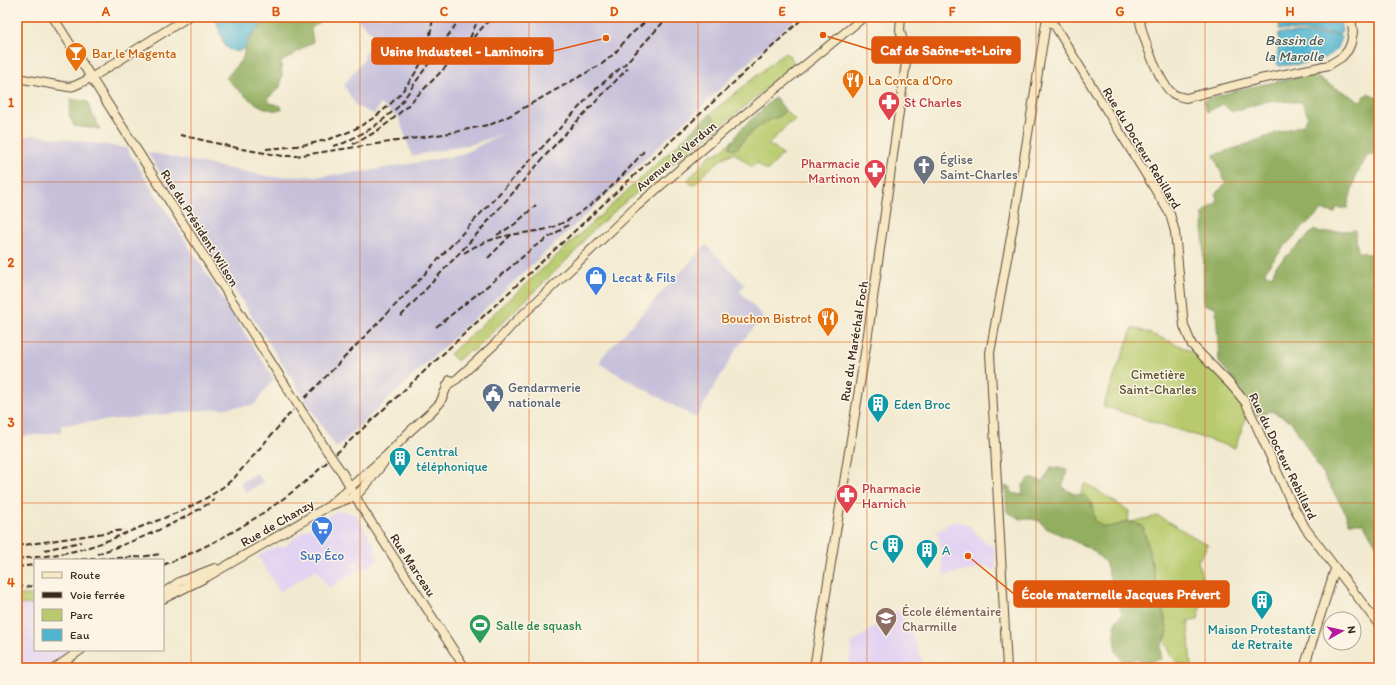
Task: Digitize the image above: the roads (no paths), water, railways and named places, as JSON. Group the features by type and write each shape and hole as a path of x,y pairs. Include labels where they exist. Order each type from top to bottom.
{"main road":[{"name":"Rue du Président Wilson","path":"53,17 342,474"},
{"path":"17,78 68,87 74,86 91,78 188,17"},
{"name":"Avenue de Verdun","path":"350,487 388,454 440,403 447,385 454,375 513,324 636,206 723,132 864,17"},
{"name":"Rue du Maréchal Foch","path":"814,668 868,334 906,63 907,55 900,30 901,17"},
{"path":"1139,17 1161,78 1171,92 1186,98 1260,79 1330,65 1345,54 1351,43 1353,32 1351,17"},
{"path":"1008,668 990,353 1014,220 1047,18"},
{"name":"Rue du Docteur Rebillard","path":"1047,18 1057,30 1170,214 1175,232 1184,326 1192,345 1235,389 1246,403 1296,512 1306,529 1335,569 1379,624"},
{"name":"Avenue de Verdun","path":"356,496 371,480 385,461 388,454"},
{"name":"Rue Marceau","path":"342,474 465,668"},
{"name":"Rue de Chanzy","path":"329,506 350,487"},
{"name":"Rue de Chanzy","path":"164,599 208,577 329,506 356,496"},
{"name":"Rue de Chanzy","path":"164,592 179,582 236,560"},
{"path":"1304,668 1335,569"},
{"path":"55,668 80,651"}],"water":[{"path":"215,17 270,17 250,36 245,47 238,52 226,47"},
{"name":"Bassin de la Marolle","path":"1280,17 1336,17 1340,23 1342,31 1339,34 1281,30 1279,29"},
{"name":"Bassin de la Marolle","path":"1279,33 1340,35 1342,37 1333,53 1325,58 1307,63 1279,66 1277,64"}],"railway":[{"path":"266,149 304,145 322,141 339,136 371,120 400,94 415,74 428,45 433,17"},
{"path":"333,146 344,143 372,128 399,106 461,17"},
{"path":"470,38 479,17"},
{"path":"353,144 375,132 393,119 492,17"},
{"path":"180,135 242,149 283,156 296,156 450,133 492,124 602,64 615,53 629,36 651,17"},
{"path":"305,398 409,291 597,88 624,65 668,17"},
{"path":"164,565 222,538 241,527 276,504 311,477 804,17"},
{"path":"401,316 476,235 560,139 628,68"},
{"path":"464,253 480,244 492,240 510,235 547,229 561,224 588,207 613,186 644,151"},
{"path":"497,235 515,224 536,205"},
{"path":"436,327 534,247 568,225"},
{"path":"488,258 512,234"},
{"path":"17,559 53,555 89,547 170,516 193,505 215,493 235,477 293,410"},
{"path":"97,554 157,531 186,517 214,500"},
{"path":"17,546 124,530"},
{"path":"44,550 81,542"},
{"path":"95,559 140,557 161,554"},
{"path":"17,567 34,565"},
{"path":"17,587 34,586"}],"place":[{"name":"Caf de Saône-et-Loire","path":"823,35"},
{"name":"Usine Industeel - Laminoirs","path":"606,38"},
{"name":"Bar le Magenta","path":"76,72"},
{"name":"La Conca d'Oro","path":"853,100"},
{"name":"St Charles","path":"889,122"},
{"name":"Église Saint-Charles","path":"924,186"},
{"name":"Pharmacie Martinon","path":"875,190"},
{"name":"Lecat & Fils","path":"596,296"},
{"name":"Bouchon Bistrot","path":"828,338"},
{"name":"Gendarmerie nationale","path":"493,414"},
{"name":"Eden Broc","path":"878,424"},
{"name":"Central téléphonique","path":"400,478"},
{"name":"Pharmacie Harnich","path":"847,514"},
{"name":"Sup Éco","path":"322,546"},
{"name":"École maternelle Jacques Prévert","path":"968,556"},
{"name":"C","path":"893,564"},
{"name":"A","path":"927,570"},
{"name":"Maison Protestante de Retraite","path":"1262,620"},
{"name":"École élémentaire Charmille","path":"886,638"},
{"name":"Salle de squash","path":"480,644"}],"park label":[{"name":"Cimetière Saint-Charles","path":"1158,382"}]}
